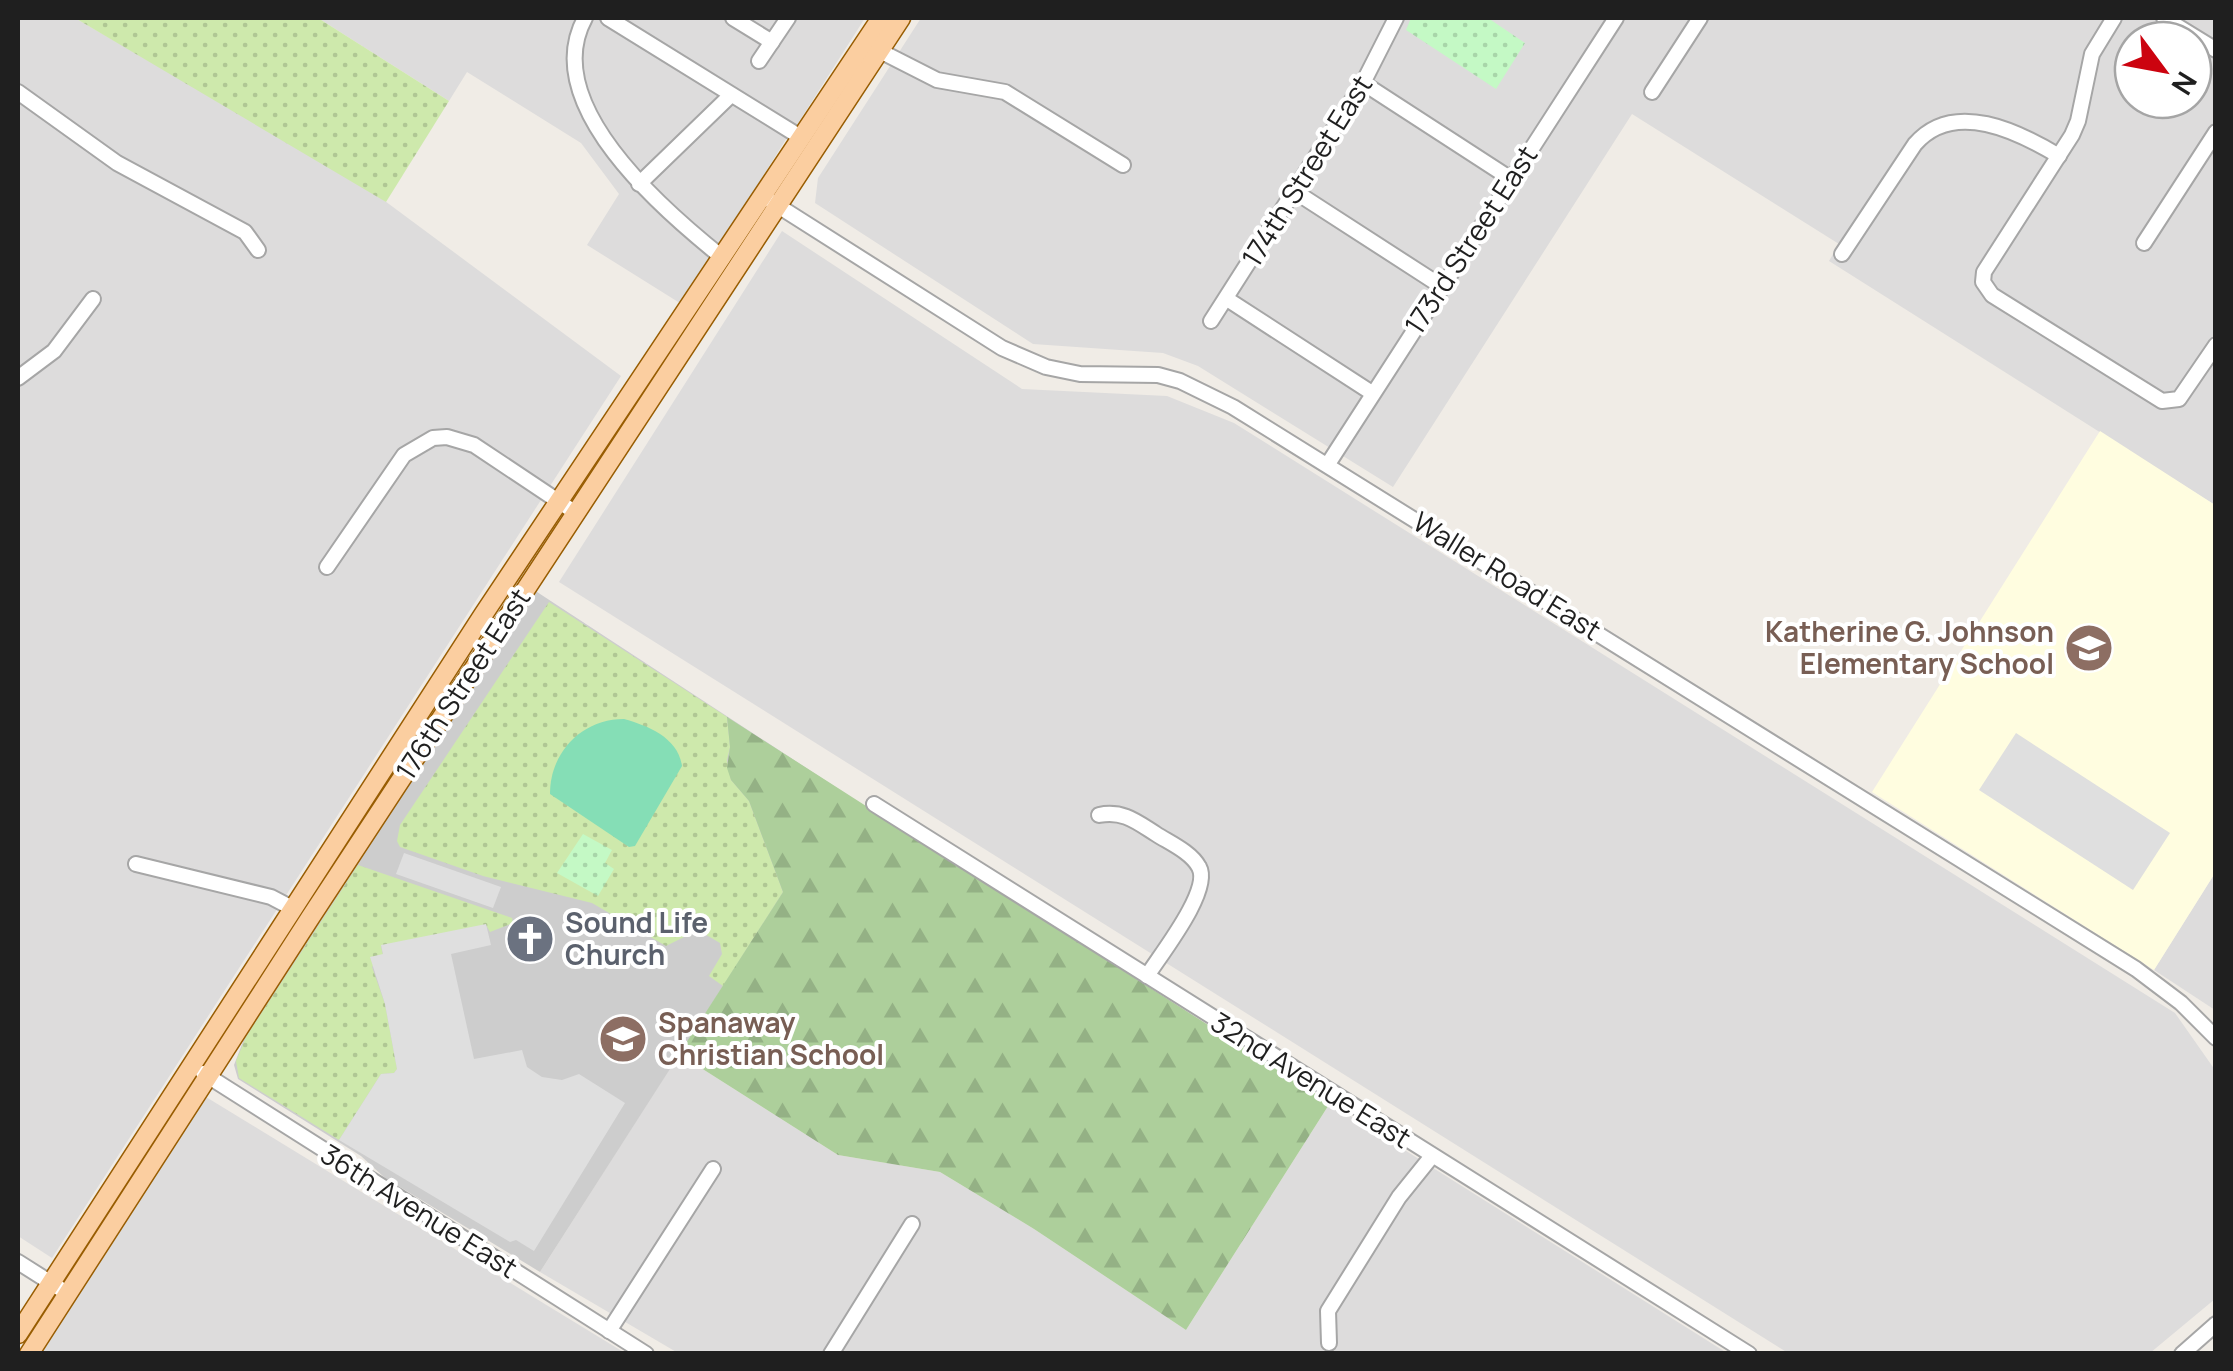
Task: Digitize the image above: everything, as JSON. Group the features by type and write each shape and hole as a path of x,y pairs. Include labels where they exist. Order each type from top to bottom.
{"main road":[{"name":"176th Street East","path":"29,1354 200,1071 292,908 483,614 568,508 723,258 771,202 802,138 881,18"},
{"name":"176th Street East","path":"18,1334 50,1282 200,1071 771,202 901,18"}],"street":[{"path":"585,18 574,48 579,80 588,107 609,144 639,184 723,258"},
{"path":"608,18 802,138"},
{"path":"733,18 772,42"},
{"path":"759,62 788,18"},
{"name":"174th Street East","path":"1211,320 1362,82 1396,18"},
{"name":"173rd Street East","path":"1328,464 1616,18"},
{"path":"1652,92 1700,18"},
{"path":"2114,18 2092,54 2078,121 1984,272 1983,282 1992,295 2153,397 2172,400 2185,392 2216,345"},
{"path":"2164,18 2216,50"},
{"path":"880,51 937,80 1005,92 1123,165"},
{"path":"1362,82 1511,179"},
{"path":"18,92 117,164 246,232 258,250"},
{"path":"639,184 731,95"},
{"path":"1842,254 1915,144 1932,130 1957,123 1998,126 2024,135 2059,156"},
{"path":"2144,243 2216,132"},
{"path":"1294,190 1442,286"},
{"name":"Waller Road East","path":"771,202 1030,362 1080,374 1131,373 1180,381 1221,400 2136,969 2181,1003 2216,1038"},
{"path":"18,378 66,338 93,299"},
{"path":"1227,299 1372,393"},
{"path":"327,567 404,455 427,440 446,436 474,445 568,508"},
{"name":"32nd Avenue East","path":"874,804 1749,1354"},
{"path":"1100,815 1113,812 1130,818 1187,854 1203,877 1197,896 1147,976"},
{"path":"136,864 270,898 292,908"},
{"name":"36th Avenue East","path":"200,1071 646,1354"},
{"path":"1329,1343 1328,1311 1398,1197 1432,1156"},
{"path":"610,1331 712,1169"},
{"path":"831,1354 912,1224"},
{"path":"18,1262 67,1293"},
{"path":"2182,1354 2216,1324"}],"shaded area":[{"path":"18,18 75,18 366,187 621,376 52,1258 18,1236"},
{"path":"318,18 617,18 791,131 683,305 587,245 619,194 581,143 467,72 449,101"},
{"path":"621,18 865,18 795,128"},
{"path":"921,18 2215,18 2215,505 1829,261 1839,244 1632,114 1393,487 1198,366 1163,353 1033,344 815,203 818,178"},
{"path":"782,231 1022,389 1167,396 1234,423 2175,1013 2215,1070 2215,1299 2150,1353 1788,1353 559,582"},
{"name":"Katherine G. Johnson Elementary School","path":"2100,431 2215,505 2215,873 2154,970 1872,792"},
{"name":"Sound Life Church","path":"534,590 846,794 540,1272 385,1178 361,1156 238,1079 234,1065 246,1034"},
{"path":"2016,733 2170,833 2133,890 1979,790"},
{"path":"404,853 501,887 493,908 396,874"},
{"path":"2215,873 2215,1010 2154,970"},
{"path":"486,924 491,945 451,954 474,1059 522,1050 527,1067 542,1077 562,1080 579,1074 625,1103 534,1251 516,1240 510,1242 339,1140 381,1074 397,1069 385,1004 370,957 383,954 381,945"},
{"path":"679,1054 838,1155 940,1172 1186,1330 1330,1103 1727,1353 678,1353 540,1272"},
{"path":"206,1097 625,1353 40,1353"}],"green space":[{"path":"75,18 318,18 449,101 386,202"},
{"path":"1411,18 1488,18 1525,43 1496,89 1406,30"},
{"path":"549,602 727,717 731,780 749,801 783,892 723,986 709,976 722,954 720,943 698,930 666,946 592,903 483,876 400,847 397,841 400,825"},
{"path":"727,717 1330,1103 1186,1330 940,1172 838,1155 679,1054 783,892 749,801 731,780 727,768"},
{"path":"624,719 668,741 682,766 635,846 629,847 550,794 556,765 571,741 595,725"},
{"path":"583,834 612,850 605,863 614,869 598,896 557,873"},
{"path":"358,865 512,918 513,923 490,932 486,925 381,946 383,955 372,967 385,1004 397,1069 381,1074 339,1140 239,1078 236,1061 246,1037"}],"place":[{"name":"Katherine G. Johnson Elementary School","path":"2089,648"},
{"name":"Sound Life Church","path":"530,939"},
{"name":"Spanaway Christian School","path":"623,1039"}]}
